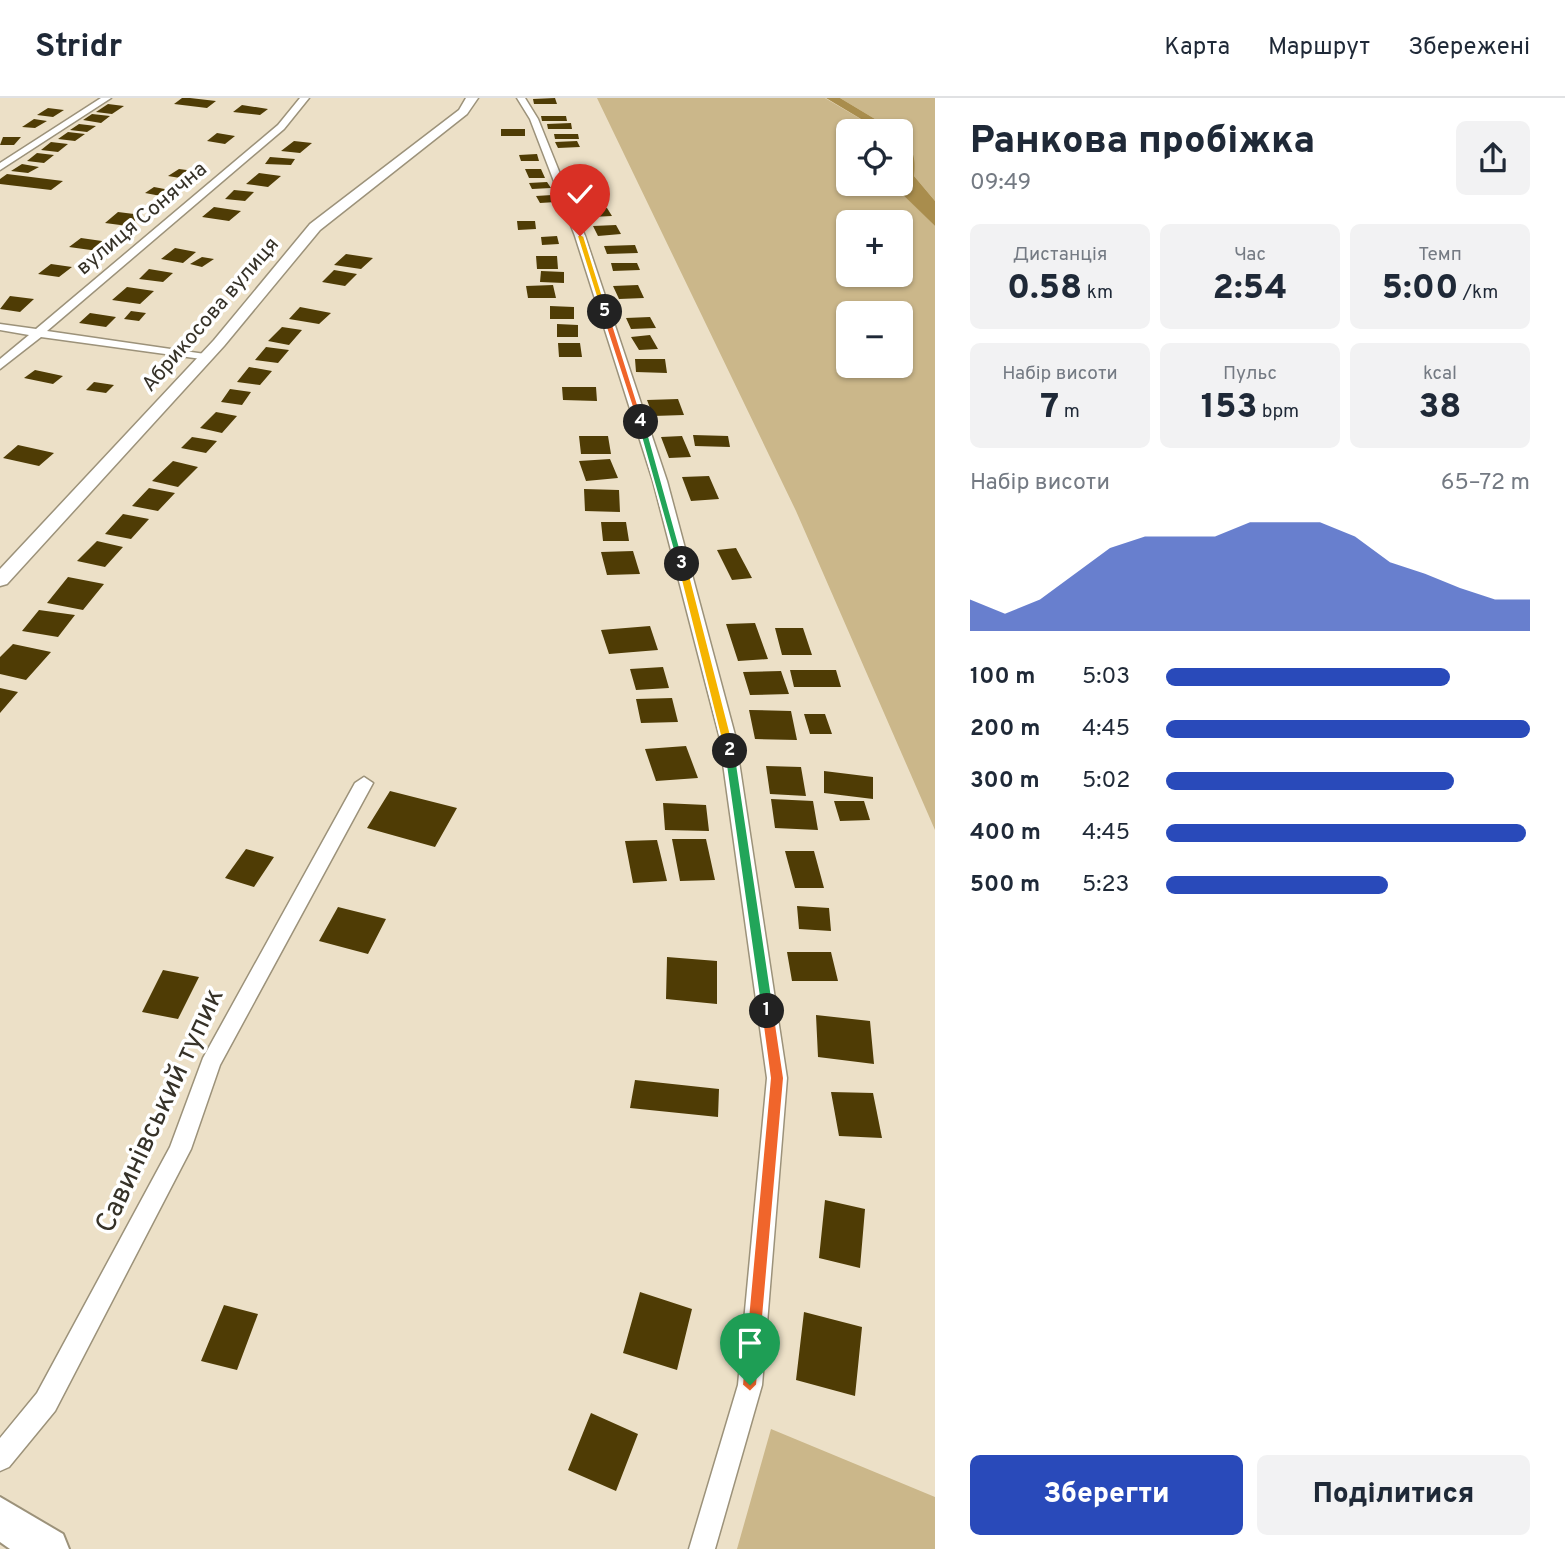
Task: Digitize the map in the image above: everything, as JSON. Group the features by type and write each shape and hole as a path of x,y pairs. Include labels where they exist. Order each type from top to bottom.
{"main road":[{"path":"0,1518 48,1549"}],"street":[{"path":"0,167 107,98"},
{"name":"вулиця Сонячна","path":"0,365 281,127 305,98"},
{"name":"Абрикосова вулиця","path":"0,580 205,358 315,227 463,113 472,98"},
{"path":"521,98 534,119 580,236 660,481 727,735 777,1078 750,1385 702,1549"},
{"path":"0,327 205,358"},
{"name":"Савинівський тупик","path":"0,1458 46,1402 180,1149 210,1064 364,783"}],"shaded area":[{"path":"597,98 825,98 861,119 836,119 836,196 905,196 935,226 935,830 796,511"},
{"path":"826,98 840,98 875,119 861,119"},
{"path":"840,98 935,98 935,201 914,176 913,119 875,119"},
{"path":"913,155 914,176 935,201 935,226 904,196 913,196"},
{"path":"771,1429 935,1497 935,1549 737,1549"}],"building":[{"path":"182,98 216,101 207,108 174,104"},
{"path":"555,98 557,104 534,104 533,99"},
{"path":"108,104 124,106 112,114 96,112"},
{"path":"242,105 268,109 260,115 233,112"},
{"path":"48,108 64,110 53,117 37,115"},
{"path":"92,114 110,116 101,123 83,120"},
{"path":"541,116 566,116 567,121 542,121"},
{"path":"34,119 47,121 35,128 22,127"},
{"path":"571,123 572,129 548,129 547,124"},
{"path":"79,124 96,126 87,132 70,130"},
{"path":"501,129 525,129 525,136 501,136"},
{"path":"68,132 85,134 75,141 58,139"},
{"path":"217,133 235,136 225,144 207,141"},
{"path":"554,134 578,134 579,139 555,139"},
{"path":"3,137 21,137 14,145 0,145"},
{"path":"294,141 312,143 300,153 281,151"},
{"path":"577,141 580,147 558,148 555,142"},
{"path":"51,142 68,144 58,152 41,150"},
{"path":"37,153 54,155 44,163 27,161"},
{"path":"537,154 539,161 521,161 519,155"},
{"path":"270,157 295,159 291,165 265,164"},
{"path":"22,164 39,167 28,173 11,171"},
{"path":"179,169 202,172 192,180 168,176"},
{"path":"525,169 541,169 545,178 529,178"},
{"path":"259,173 281,176 268,187 246,184"},
{"path":"7,174 63,181 51,190 0,184 0,179"},
{"path":"594,177 598,185 578,186 574,178"},
{"path":"547,182 551,188 532,189 529,183"},
{"path":"154,187 175,191 166,197 145,193"},
{"path":"234,190 254,192 245,201 225,199"},
{"path":"601,190 605,198 582,199 579,191"},
{"path":"552,195 556,202 540,203 536,196"},
{"path":"214,207 241,211 229,221 202,217"},
{"path":"607,208 612,216 591,217 586,209"},
{"path":"118,212 142,215 128,226 105,223"},
{"path":"517,221 535,221 536,229 518,230"},
{"path":"616,225 621,234 598,236 593,226"},
{"path":"557,236 559,244 542,245 541,237"},
{"path":"81,238 109,242 98,251 69,247"},
{"path":"635,245 638,253 607,254 604,246"},
{"path":"175,248 196,252 183,263 161,259"},
{"path":"346,254 373,258 361,269 334,265"},
{"path":"536,256 557,256 558,269 537,269"},
{"path":"202,257 214,259 202,267 190,264"},
{"path":"611,263 637,263 640,270 613,271"},
{"path":"51,264 72,267 59,277 38,274"},
{"path":"149,269 173,273 163,282 139,279"},
{"path":"334,270 357,274 345,286 322,282"},
{"path":"541,271 564,272 564,283 540,282"},
{"path":"553,285 556,298 528,298 526,286"},
{"path":"638,285 644,298 619,299 613,286"},
{"path":"127,287 154,291 140,304 112,300"},
{"path":"10,296 34,299 20,312 0,309"},
{"path":"550,306 574,307 574,319 550,319"},
{"path":"300,307 331,313 319,324 289,319"},
{"path":"131,311 146,313 139,321 124,319"},
{"path":"90,313 116,317 106,327 79,323"},
{"path":"650,317 656,328 631,329 626,318"},
{"path":"557,324 578,325 578,337 557,337"},
{"path":"282,327 302,330 289,345 268,341"},
{"path":"650,335 658,349 639,350 631,337"},
{"path":"558,343 580,343 582,357 559,357"},
{"path":"266,347 289,350 278,363 255,360"},
{"path":"635,359 665,359 667,373 636,372"},
{"path":"249,367 272,371 260,385 237,382"},
{"path":"35,370 63,376 53,384 24,378"},
{"path":"94,382 114,385 106,393 86,390"},
{"path":"562,387 596,387 597,401 563,400"},
{"path":"230,389 251,392 242,405 221,402"},
{"path":"678,399 684,415 653,416 647,400"},
{"path":"216,412 237,416 222,433 200,428"},
{"path":"693,435 728,436 730,447 695,446"},
{"path":"579,436 608,436 611,454 581,454"},
{"path":"682,436 691,457 669,458 661,437"},
{"path":"192,437 217,441 206,453 181,448"},
{"path":"18,445 54,453 39,466 3,458"},
{"path":"610,459 618,478 586,481 579,461"},
{"path":"173,461 198,467 178,487 152,481"},
{"path":"709,476 719,499 691,501 682,477"},
{"path":"149,488 175,493 158,511 132,506"},
{"path":"584,489 619,490 620,512 585,511"},
{"path":"123,514 149,519 131,539 105,534"},
{"path":"601,522 626,522 629,541 603,541"},
{"path":"97,541 123,547 105,567 77,561"},
{"path":"736,548 752,578 732,580 717,550"},
{"path":"633,551 640,574 607,575 601,552"},
{"path":"68,577 104,584 83,610 47,603"},
{"path":"39,610 75,615 58,637 22,631"},
{"path":"755,623 768,659 738,661 726,624"},
{"path":"650,626 658,650 609,654 601,630"},
{"path":"775,628 803,628 812,655 782,655"},
{"path":"13,644 51,652 26,680 0,674 0,657"},
{"path":"663,667 669,688 636,690 630,669"},
{"path":"790,670 836,670 841,687 794,687"},
{"path":"781,671 789,694 750,695 743,672"},
{"path":"0,688 18,692 0,713"},
{"path":"672,698 678,722 641,723 636,699"},
{"path":"749,710 791,711 797,740 755,739"},
{"path":"804,714 825,714 832,734 810,734"},
{"path":"686,746 698,778 656,781 645,749"},
{"path":"766,766 801,767 806,796 770,794"},
{"path":"824,771 873,777 873,799 824,793"},
{"path":"390,791 457,808 435,847 367,828"},
{"path":"771,799 813,801 818,830 775,828"},
{"path":"834,801 864,801 870,820 840,821"},
{"path":"663,803 706,805 709,831 665,830"},
{"path":"672,839 706,839 715,880 680,881"},
{"path":"657,840 667,881 633,883 625,841"},
{"path":"246,849 274,857 254,887 225,878"},
{"path":"785,851 814,851 824,888 795,888"},
{"path":"797,906 829,908 831,931 799,929"},
{"path":"338,907 386,919 368,954 319,941"},
{"path":"787,952 831,952 838,981 792,981"},
{"path":"667,957 717,961 717,1004 666,999"},
{"path":"163,970 199,977 178,1019 142,1012"},
{"path":"816,1015 870,1021 874,1064 818,1057"},
{"path":"635,1080 719,1089 718,1117 630,1108"},
{"path":"831,1092 873,1093 882,1138 839,1136"},
{"path":"825,1200 865,1209 860,1268 819,1258"},
{"path":"640,1292 692,1309 677,1370 623,1353"},
{"path":"224,1305 258,1314 237,1370 201,1361"},
{"path":"804,1312 862,1327 855,1396 796,1380"},
{"path":"591,1413 638,1434 616,1491 568,1470"}],"route":[{"path":"580,236 660,481 727,735 777,1078 750,1385"}]}
